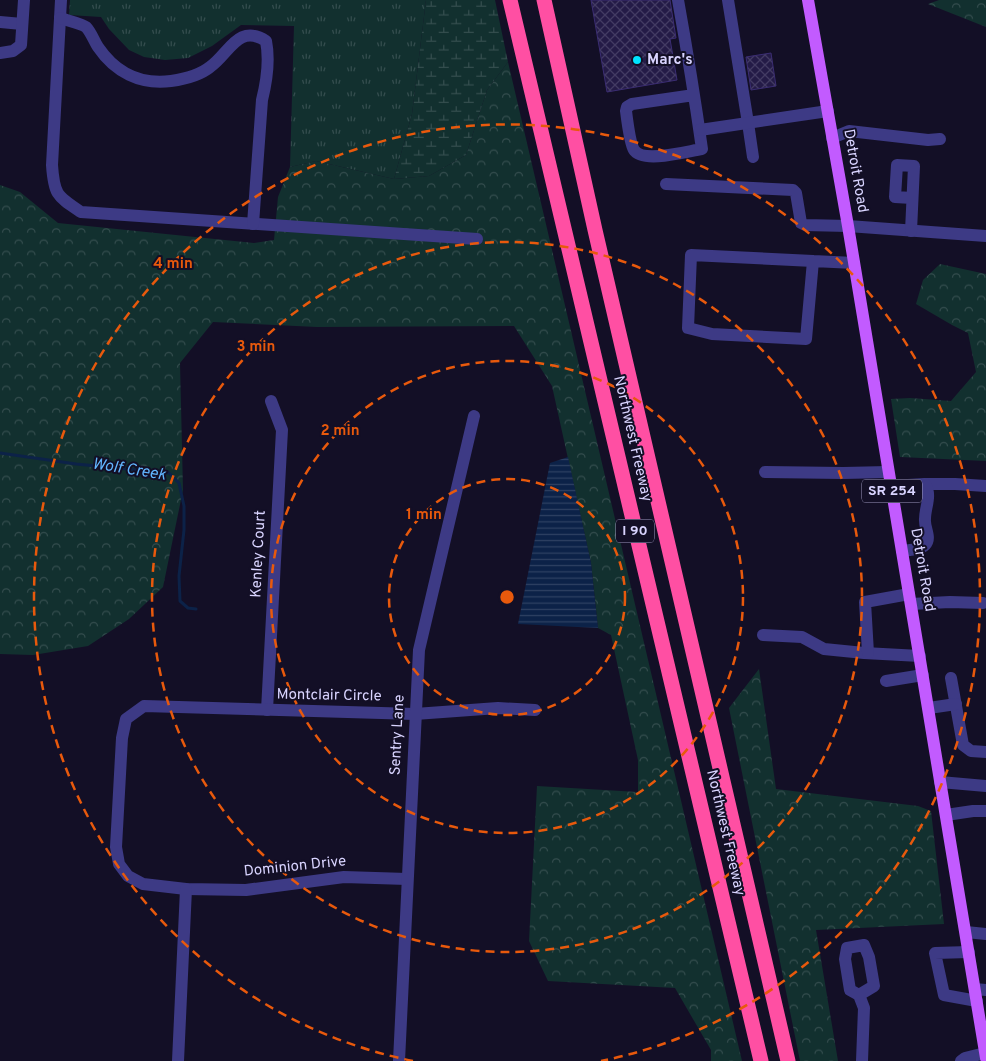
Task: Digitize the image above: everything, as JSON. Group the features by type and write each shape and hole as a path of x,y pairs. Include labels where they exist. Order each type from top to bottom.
{"highway":[{"name":"Northwest Freeway","path":"510,0 761,1061"},
{"name":"Northwest Freeway","path":"544,0 595,230 788,1061"}],"main road":[{"name":"Detroit Road","path":"808,0 848,226 969,952 979,993 986,1056"}],"street":[{"path":"0,52 14,51 21,45 24,0"},
{"path":"62,0 52,165 53,184 60,198 81,212 478,240"},
{"path":"678,0 700,130 702,149 659,157 638,154 633,149 626,111 627,107 632,104 694,95"},
{"path":"728,0 753,157"},
{"path":"60,18 85,27 112,64 130,76 147,81 168,81 191,77 211,67 236,40 246,35 258,36 266,41 268,53 267,81 262,100 253,224"},
{"path":"0,22 22,24"},
{"path":"700,130 828,111"},
{"path":"832,138 849,132 928,140 940,139"},
{"path":"666,184 793,190 796,193 802,225 848,226 986,236"},
{"path":"910,231 912,198"},
{"path":"813,261 806,339 712,334 688,328 691,255 854,263"},
{"name":"Kenley Court","path":"267,710 282,430 271,402"},
{"name":"Sentry Lane","path":"398,1061 419,650 474,416"},
{"path":"765,472 888,472"},
{"path":"902,551 921,548 926,544 928,537 925,518 928,490 925,484"},
{"path":"891,486 925,484 986,486"},
{"path":"868,653 865,602 910,599 983,602"},
{"path":"763,635 802,637 824,649 920,656"},
{"path":"886,681 923,675"},
{"path":"951,678 963,745 971,751 986,752"},
{"path":"929,708 956,704"},
{"name":"Montclair Circle","path":"126,719 144,706 415,714 498,708 535,710"},
{"name":"Dominion Drive","path":"126,719 122,738 116,847 119,864 128,876 143,884 186,889 246,890 344,877 408,879"},
{"path":"940,782 986,786"},
{"path":"946,815 986,811"},
{"path":"178,1061 186,889"},
{"path":"966,932 986,934"},
{"path":"969,952 935,953 944,995 979,993"},
{"path":"859,995 864,1008 862,1061"},
{"path":"960,1061 965,1058 986,1056"}],"green space":[{"path":"70,0 426,0 412,114 394,179 316,161 290,167 294,26 241,25 212,46 188,58 165,60 144,57 129,50 109,29 101,17 69,15"},
{"path":"426,0 495,0 508,62 487,90 466,155 429,176 394,179 412,114"},
{"path":"939,0 986,0 986,27 928,4"},
{"path":"508,62 742,1061 711,1061 711,1050 675,988 548,981 529,941 537,786 638,792 638,760 611,635 598,628 591,563 552,386 514,326 317,327 213,322 180,363 183,490 163,587 129,619 88,646 33,655 0,654 0,185 20,192 58,223 254,243 274,240 278,197 290,167 316,161 394,179 429,176 466,155 487,90"},
{"path":"940,264 986,274 986,461 900,457 891,399 910,398 951,401 976,372 968,333 916,304 923,280"},
{"path":"759,669 776,789 918,806 931,811 944,924 816,930 838,1061 800,1061 729,708"}],"water":[{"path":"568,457 591,563 598,628 518,624 550,463"}],"building":[{"name":"Marc's","path":"591,0 670,0 676,38 670,39 677,80 607,92"},
{"path":"771,53 776,86 751,90 746,57"}],"waterway":[{"name":"Wolf Creek","path":"0,453 76,464 169,473 179,483 184,506 184,530 179,576 180,601 188,608 196,609"}],"place":[{"name":"Marc's","path":"637,60"}]}
